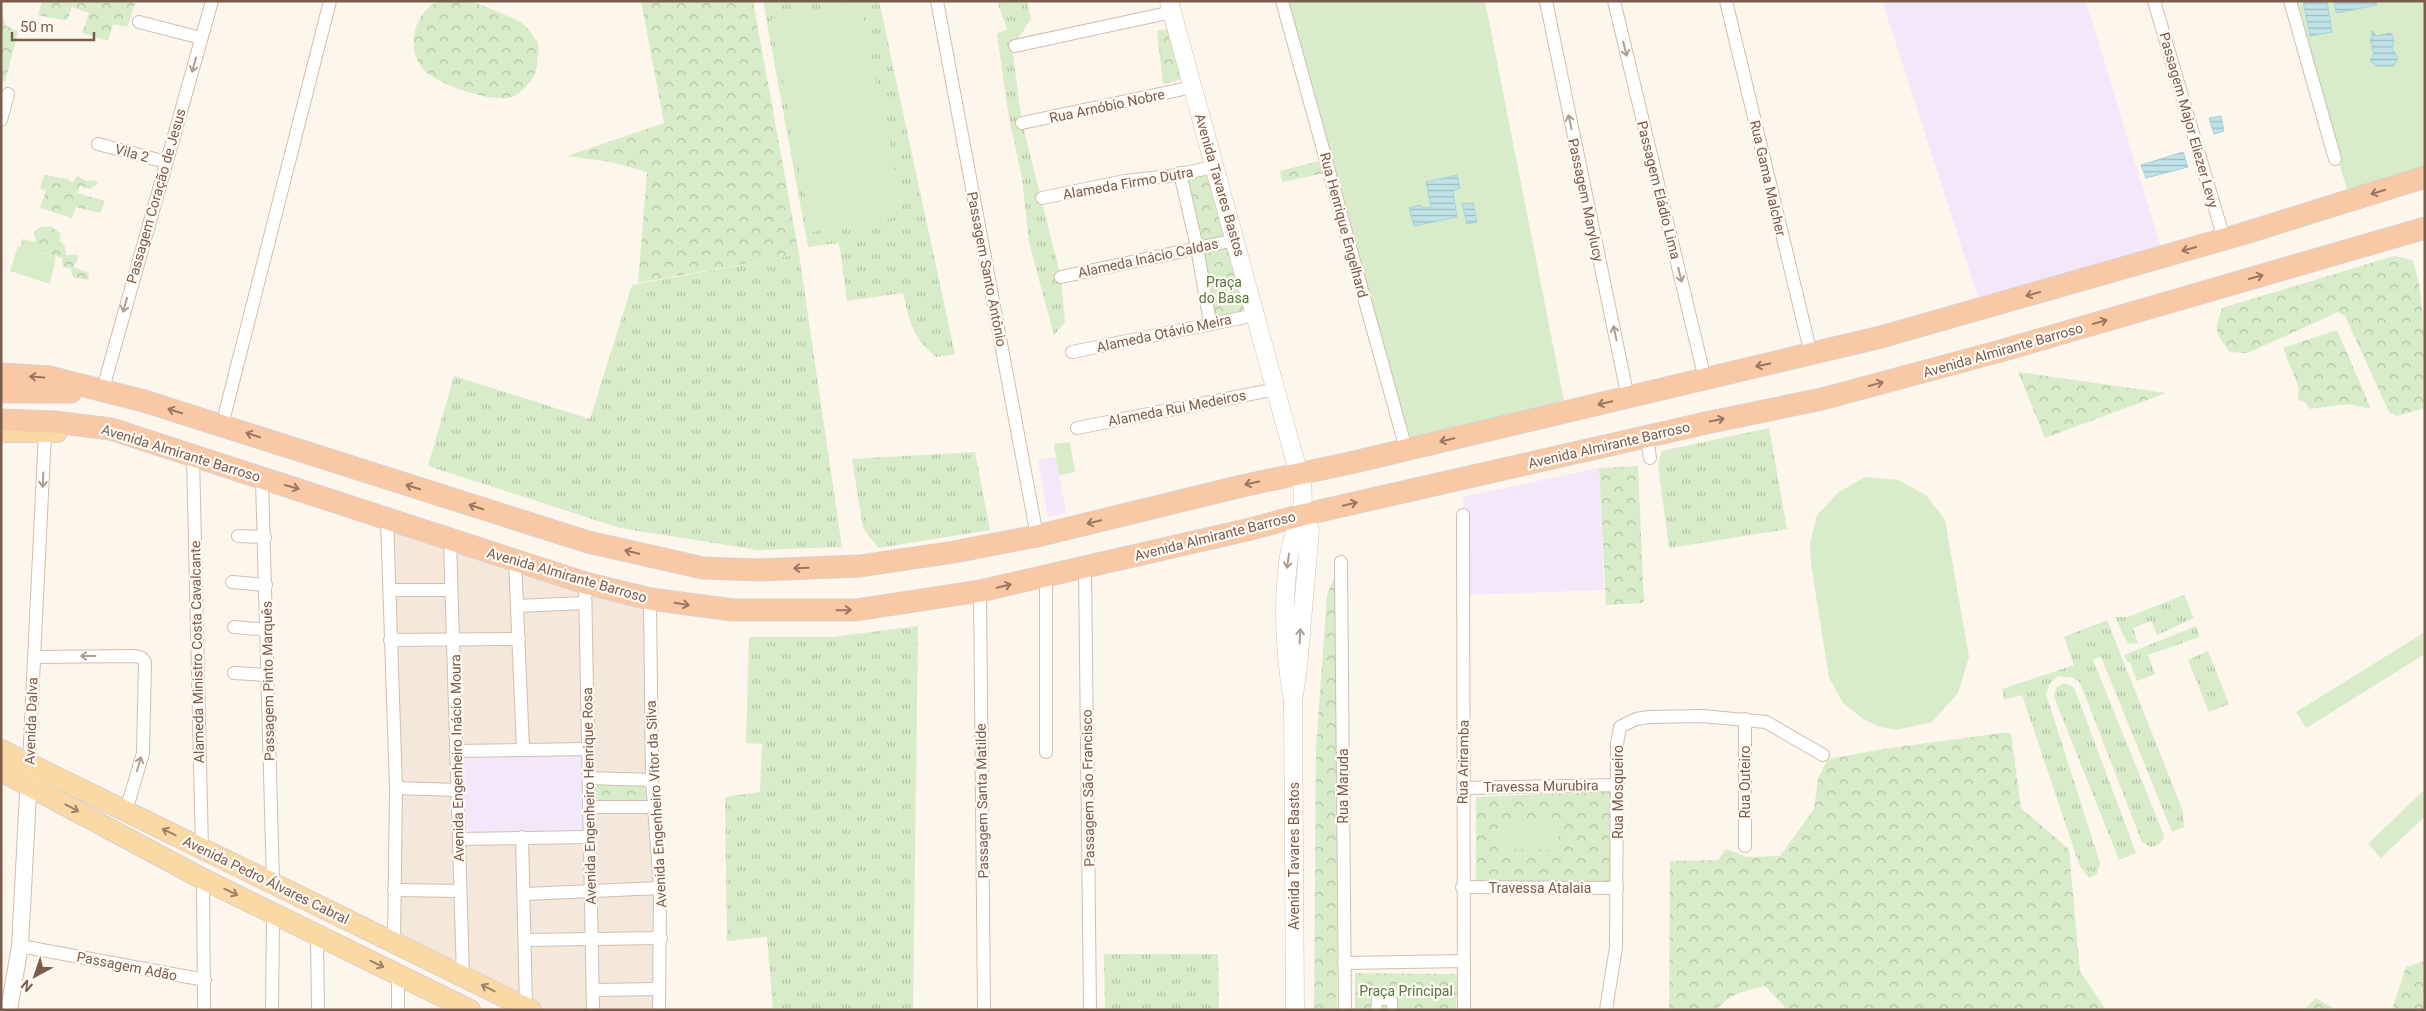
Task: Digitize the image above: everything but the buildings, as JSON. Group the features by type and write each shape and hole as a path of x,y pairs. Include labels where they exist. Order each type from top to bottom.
{"highway":[{"path":"1,374 50,378 144,401 588,542 703,568 759,570 860,566 954,552 1037,536 1881,337 2224,239 2425,177"},
{"name":"Avenida Almirante Barroso","path":"1,420 54,422 110,429 515,560 585,593 733,610 856,610 980,591 1647,436 1822,399 2004,350 2425,228"},
{"path":"1,392 102,392"}],"main road":[{"name":"Avenida Tavares Bastos","path":"1171,7 1277,388 1299,473 1303,494 1302,515 1310,530 1293,702 1295,1010"},
{"path":"1,432 45,432 145,440"},
{"name":"Avenida Pedro Álvares Cabral","path":"1,750 528,1008"},
{"name":"Avenida Pedro Álvares Cabral","path":"1,772 29,785 203,879 470,1010"}],"street":[{"name":"Passagem Coração de Jesus","path":"102,392 212,1"},
{"path":"222,425 330,1"},
{"name":"Passagem Santo Antônio","path":"937,1 1037,536"},
{"name":"Rua Henrique Engelhard","path":"1282,1 1406,450"},
{"name":"Passagem Marylucy","path":"1546,1 1628,398"},
{"name":"Passagem Eládio Lima","path":"1614,1 1705,379"},
{"name":"Rua Gama Malcher","path":"1726,1 1811,354"},
{"name":"Passagem Major Eliezer Levy","path":"2154,1 2224,239"},
{"path":"2290,1 2335,159"},
{"path":"1016,46 1171,7"},
{"path":"139,22 201,38"},
{"name":"Rua Arnóbio Nobre","path":"1022,123 1193,87"},
{"path":"1,120 8,94"},
{"name":"Vila 2","path":"98,144 166,162"},
{"name":"Alameda Firmo Dutra","path":"1042,198 1125,181 1214,167"},
{"path":"1180,173 1197,247 1210,324"},
{"name":"Alameda Inácio Caldas","path":"1061,276 1235,240"},
{"name":"Alameda Otávio Meira","path":"1072,352 1256,315"},
{"name":"Alameda Rui Medeiros","path":"1077,428 1277,388"},
{"name":"Avenida Dalva","path":"10,1010 20,946 45,432"},
{"path":"1647,436 1650,458"},
{"name":"Alameda Ministro Costa Cavalcante","path":"193,456 202,849"},
{"name":"Passagem Pinto Marquês","path":"262,478 273,884"},
{"name":"Rua Ariramba","path":"1463,515 1462,887 1464,1010"},
{"path":"387,519 396,788 394,942"},
{"path":"238,536 265,537"},
{"name":"Avenida Engenheiro Inácio Moura","path":"450,540 451,590 455,639 456,750 463,976"},
{"path":"515,560 523,749"},
{"name":"Rua Maruda","path":"1341,562 1345,1010"},
{"name":"Passagem São Francisco","path":"1085,567 1090,1010"},
{"path":"1046,576 1046,752"},
{"path":"232,582 266,585"},
{"path":"390,590 451,590"},
{"name":"Passagem Santa Matilde","path":"980,591 984,1010"},
{"path":"517,606 585,593"},
{"name":"Avenida Engenheiro Henrique Rosa","path":"585,593 593,1010"},
{"name":"Avenida Engenheiro Vitor da Silva","path":"650,599 652,780 660,888 659,1010"},
{"path":"234,626 267,630"},
{"path":"390,640 519,639"},
{"path":"34,657 135,656 142,658 145,662 143,753 126,811"},
{"path":"234,673 268,674"},
{"name":"Rua Mosqueiro","path":"1606,1010 1616,947 1618,738 1620,727 1649,716 1745,719 1766,722 1823,755"},
{"name":"Rua Outeiro","path":"1745,719 1745,846"},
{"path":"456,750 587,749"},
{"path":"588,778 652,780"},
{"name":"Travessa Murubira","path":"1463,788 1618,785"},
{"path":"396,788 458,790"},
{"path":"589,807 654,807"},
{"path":"460,839 589,836"},
{"path":"522,837 528,1008"},
{"path":"203,879 204,1010"},
{"name":"Travessa Atalaia","path":"1462,887 1617,888"},
{"path":"525,894 660,888"},
{"path":"394,890 460,891"},
{"path":"272,1010 273,913"},
{"path":"318,935 318,1010"},
{"path":"526,940 661,938"},
{"name":"Passagem Adão","path":"20,946 205,980"},
{"path":"1344,963 1464,961"},
{"path":"398,974 398,1010"},
{"path":"594,990 659,989"},
{"path":"1376,1010 1377,1000 1392,1000 1392,1010"}],"shaded area":[{"path":"1882,1 2086,1 2162,251 1980,303"},
{"path":"1056,457 1066,513 1048,517 1038,460"},
{"path":"1599,468 1604,590 1467,595 1463,497"},
{"path":"387,519 650,599 659,1010 531,1010 394,942"},
{"path":"581,754 585,833 464,834 461,755"}],"green space":[{"path":"1,1 5,25 18,32 5,82 1,80"},
{"path":"42,1 136,1 127,27 113,24 108,41 82,33 89,13 72,7 68,19 63,20 38,15"},
{"path":"439,1 469,1 519,21 524,25 535,39 539,48 535,73 526,87 514,96 495,98 456,88 426,72 419,64 415,54 414,33 423,14 430,6"},
{"path":"641,1 753,1 799,254 638,283 647,172 611,162 567,156 664,123"},
{"path":"763,1 879,1 955,354 936,357 922,343 910,321 903,293 847,301 839,243 808,247"},
{"path":"997,1 1027,1 1031,19 1012,47 1022,123 1061,277 1065,322 1054,335 1029,243 1022,178 1009,118 997,34 1007,29"},
{"path":"1282,1 1485,1 1567,416 1406,451"},
{"path":"2291,1 2425,1 2425,177 2349,196"},
{"path":"860,2 904,216 812,232 771,19"},
{"path":"1170,28 1183,79 1163,84 1157,31"},
{"path":"1323,160 1325,173 1282,182 1280,171"},
{"path":"1209,174 1224,236 1197,242 1185,176"},
{"path":"44,175 68,179 72,183 77,176 87,181 96,180 98,184 90,189 80,186 77,193 105,201 100,213 76,207 72,218 40,208 46,191 40,188"},
{"path":"50,226 60,233 60,241 65,246 66,255 78,255 73,267 89,273 88,280 73,277 71,269 63,267 62,258 21,247 22,239 36,242 34,232 40,227"},
{"path":"18,246 56,257 50,284 10,271"},
{"name":"Praça do Basa","path":"1231,246 1247,311 1213,318 1200,252"},
{"path":"799,254 842,547 758,550 620,528 428,466 454,376 590,419 632,285"},
{"path":"2394,256 2412,260 2417,273 2424,331 2425,408 2397,416 2389,412 2345,316 2338,312 2248,353 2230,352 2217,332 2222,308"},
{"path":"2337,330 2371,409 2349,404 2310,409 2305,402 2298,400 2299,388 2283,348"},
{"path":"2018,372 2166,393 2045,438"},
{"path":"1769,428 1787,529 1669,548 1658,464 1662,451"},
{"path":"1070,442 1075,472 1059,475 1054,444"},
{"path":"975,452 990,530 878,548 863,528 852,459"},
{"path":"1638,466 1644,603 1606,605 1599,468"},
{"path":"1865,477 1898,480 1926,495 1945,520 1969,657 1958,693 1932,722 1896,730 1880,727 1863,719 1843,703 1829,678 1811,564 1810,544 1817,515 1839,492"},
{"path":"1339,566 1337,1010 1314,1010 1316,748 1327,595"},
{"path":"2184,595 2194,618 2157,635 2151,621 2133,628 2138,643 2128,644 2115,617 2128,617"},
{"path":"2107,620 2183,811 2184,827 2172,832 2101,657 2093,660 2163,833 2164,838 2159,844 2151,847 2142,842 2080,683 2074,678 2058,676 2049,685 2046,694 2100,863 2097,874 2089,878 2080,867 2022,695 2004,700 2002,689 2074,665 2064,637"},
{"path":"918,626 913,1010 773,1010 767,937 727,941 725,797 760,792 762,744 746,743 749,637 832,637"},
{"path":"2196,626 2200,637 2148,655 2155,674 2137,681 2130,662 2127,662 2124,655"},
{"path":"2425,632 2425,654 2306,728 2296,712"},
{"path":"2208,651 2229,704 2209,712 2188,660"},
{"path":"2064,683 2072,686 2075,690 2136,853 2119,860 2054,697 2056,688"},
{"path":"2011,733 2021,808 2069,849 2080,971 2106,1010 1784,1010 1784,1006 1765,986 1746,991 1726,1000 1718,1010 1669,1010 1670,861 1718,860 1726,849 1747,857 1780,856 1814,809 1818,778 1828,759 1883,749"},
{"path":"592,783 645,783 646,802 593,803"},
{"path":"2425,789 2425,816 2381,858 2368,844"},
{"path":"1613,791 1610,882 1476,883 1476,797"},
{"path":"1498,821 1558,822 1558,850 1497,849"},
{"path":"1104,954 1218,954 1219,1010 1105,1010"},
{"path":"2425,961 2425,1010 2392,1010 2406,967"},
{"name":"Praça Principal","path":"1355,973 1458,974 1456,1010 1355,1010"},
{"path":"2316,998 2333,1008 2334,1010 2304,1010"}],"water":[{"path":"2303,1 2327,1 2332,32 2310,36"},
{"path":"2334,1 2376,1 2377,5 2336,13"},
{"path":"2373,31 2376,36 2391,33 2394,40 2392,48 2398,58 2394,66 2377,66 2370,61 2374,53 2370,39 2373,39 2371,32"},
{"path":"2221,116 2224,131 2214,134 2209,118"},
{"path":"2183,152 2188,167 2146,178 2141,165"},
{"path":"1457,175 1460,188 1453,191 1457,217 1414,226 1409,208 1420,205 1423,208 1431,207 1426,182"},
{"path":"1473,203 1477,222 1467,224 1462,204"}]}
